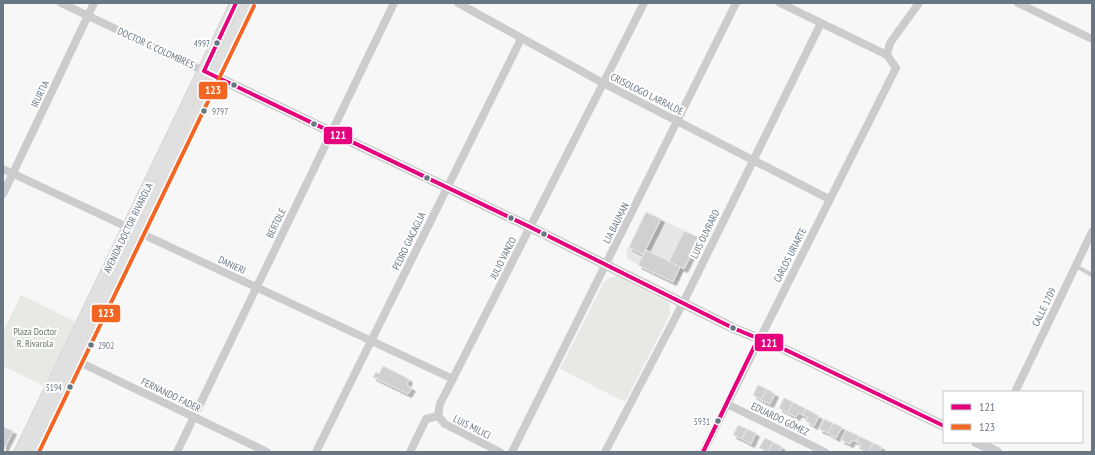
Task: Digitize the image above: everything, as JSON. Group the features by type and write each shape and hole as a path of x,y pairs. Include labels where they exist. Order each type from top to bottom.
{"main road":[{"name":"AVENIDA DOCTOR RIVAROLA","path":"209,73 236,3"},
{"name":"AVENIDA DOCTOR RIVAROLA","path":"20,452 71,358 209,73 249,3"},
{"name":"AVENIDA DOCTOR RIVAROLA","path":"32,452 71,358"}],"street":[{"name":"DOCTOR G. COLOMBRES","path":"61,3 530,227 758,339 786,350 943,426"},
{"name":"IRURTIA","path":"3,194 94,3"},
{"name":"BERTOLE","path":"177,452 394,3"},
{"name":"CRISOLOGO LARRALDE","path":"458,3 603,83 830,199"},
{"name":"JULIO VANZO","path":"438,416 440,404 644,3"},
{"name":"LIA BAUMAN","path":"512,452 678,122 736,3"},
{"path":"780,3 887,56 890,43 919,3"},
{"path":"1018,3 1092,39"},
{"name":"LUIS OUVRARD","path":"605,452 683,303 821,23"},
{"name":"PEDRO GIACAGLIA","path":"316,452 521,39"},
{"name":"CARLOS URIARTE","path":"703,452 758,339 896,68 887,56"},
{"name":"DANIERI","path":"3,168 453,379"},
{"name":"CALLE 1709","path":"1015,391 1092,232"},
{"name":"FERNANDO FADER","path":"71,358 267,452"},
{"name":"EDUARDO GÓMEZ","path":"726,404 825,452"},
{"path":"410,452 426,419 438,416"},
{"name":"LUIS MILICI","path":"438,416 445,424 500,452"},
{"path":"978,443 990,448"}],"lane":[{"path":"1076,266 1092,275"}],"shaded area":[{"path":"646,212 700,238 679,280 673,282 627,259 627,250"}],"green space":[{"path":"617,276 668,302 670,307 670,314 625,402 560,369 604,282 609,278"},
{"name":"Plaza Doctor R. Rivarola","path":"21,295 76,322 44,386 3,366 3,332"}],"building":[{"path":"646,212 661,219 643,255 629,247"},
{"path":"684,231 700,238 684,269 669,262"},
{"path":"646,250 680,267 673,282 638,265"},
{"path":"383,366 409,379 407,385 412,388 408,394 373,377 376,372 379,374"},
{"path":"758,385 767,389 761,400 753,395"},
{"path":"767,389 775,394 770,404 761,400"},
{"path":"784,398 793,402 788,413 779,408"},
{"path":"793,402 806,409 803,415 799,413 796,417 788,413"},
{"path":"806,409 819,416 814,426 806,421 808,417 803,415"},
{"path":"824,419 833,423 828,433 819,429"},
{"path":"833,423 842,427 836,438 828,433"},
{"path":"738,425 747,429 742,439 733,435"},
{"path":"3,427 13,431 3,451"},
{"path":"747,429 756,433 751,444 742,439"},
{"path":"846,430 859,436 857,442 852,440 850,444 841,440"},
{"path":"859,436 873,443 869,452 859,449 861,445 857,442"},
{"path":"765,438 773,442 768,452 759,448"},
{"path":"773,442 782,447 780,451 782,452 768,452"},
{"path":"873,443 882,447 879,452 869,452"}],"transit line":[{"name":"121","path":"236,3 204,71 530,227 733,328 786,350 943,426"},
{"name":"123","path":"39,452 254,6"},
{"name":"121","path":"703,452 758,339"}],"place":[{"name":"4997","path":"217,43"},
{"name":"9797","path":"204,111"},
{"name":"2902","path":"91,345"},
{"name":"5194","path":"70,387"},
{"name":"5931","path":"718,421"}]}
